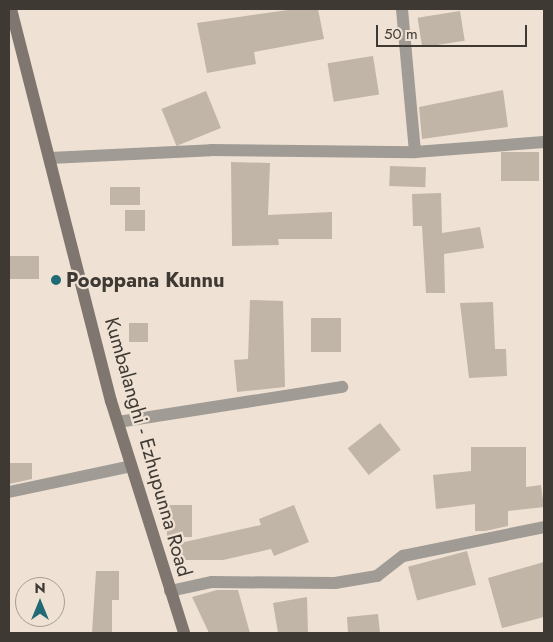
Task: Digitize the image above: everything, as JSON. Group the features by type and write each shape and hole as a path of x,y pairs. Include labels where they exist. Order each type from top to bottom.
{"main road":[{"name":"Kumbalanghi - Ezhupunna Road","path":"11,9 118,422 184,633"}],"street":[{"path":"402,9 415,152"},
{"path":"50,158 212,150 415,152 544,142"},
{"path":"118,422 342,387"},
{"path":"9,492 131,466"},
{"path":"170,591 212,582 335,582 377,576 403,556 544,527"}],"building":[{"path":"295,9 318,9 324,39 254,52 256,64 207,73 197,23"},
{"path":"460,11 465,41 422,47 418,18"},
{"path":"373,56 379,95 334,102 328,63"},
{"path":"503,90 508,127 422,139 419,107"},
{"path":"206,91 221,128 176,146 161,109"},
{"path":"501,152 539,152 539,181 501,181"},
{"path":"231,162 270,163 268,215 332,212 332,239 278,239 279,245 232,246"},
{"path":"390,166 426,167 425,187 389,186"},
{"path":"110,187 140,187 140,205 110,205"},
{"path":"441,193 442,233 480,227 484,248 444,254 445,293 426,293 422,226 413,226 412,194"},
{"path":"125,210 145,210 145,231 125,231"},
{"path":"9,256 39,256 39,279 9,279"},
{"path":"250,300 283,301 285,387 237,392 234,360 248,359"},
{"path":"493,302 495,349 506,349 507,376 469,378 460,303"},
{"path":"311,318 341,318 341,352 311,352"},
{"path":"129,323 148,323 148,342 129,342"},
{"path":"380,423 401,450 369,475 348,448"},
{"path":"471,447 526,447 526,487 541,485 544,507 508,511 508,526 485,531 475,531 475,504 436,509 433,475 471,471"},
{"path":"9,463 32,463 32,479 9,484"},
{"path":"167,505 192,505 192,537 167,537"},
{"path":"294,505 309,542 274,556 271,549 223,560 180,560 180,543 261,525 259,519"},
{"path":"467,551 476,585 417,601 408,567"},
{"path":"544,562 544,617 502,628 488,578"},
{"path":"96,571 119,571 119,600 112,600 112,633 92,633"},
{"path":"217,590 238,590 250,633 209,633 192,597"},
{"path":"307,597 308,633 278,633 273,603"},
{"path":"378,614 380,633 348,633 347,617"}],"place":[{"name":"Pooppana Kunnu","path":"56,280"}]}
